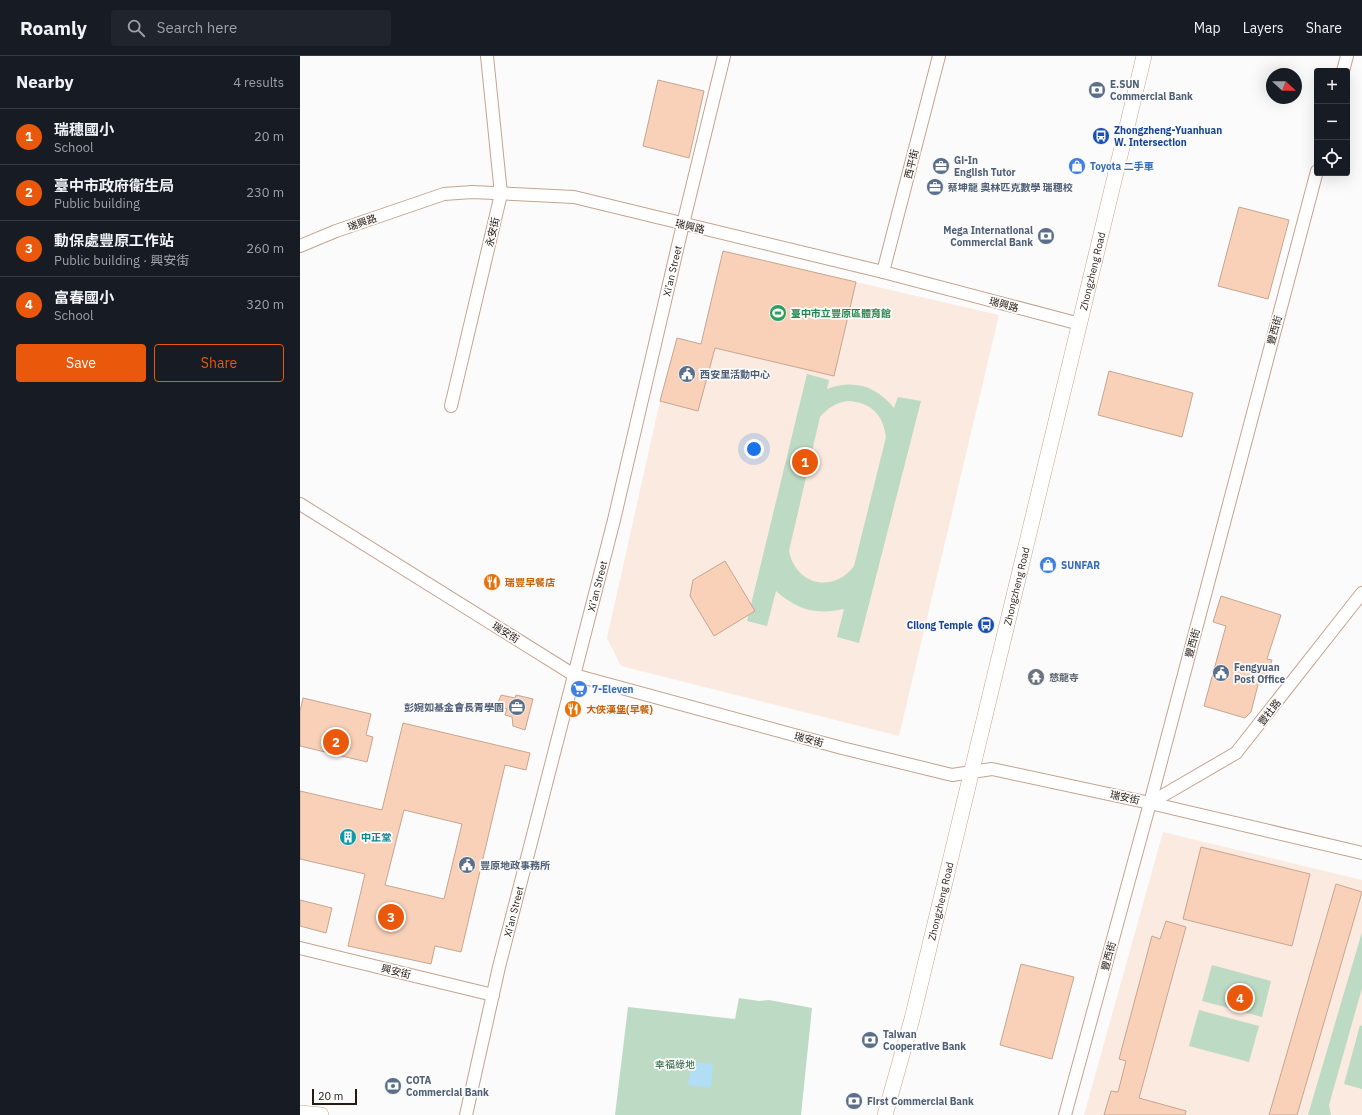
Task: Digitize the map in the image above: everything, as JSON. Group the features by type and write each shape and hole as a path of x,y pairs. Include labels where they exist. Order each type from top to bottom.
{"street":[{"name":"永安街","path":"451,406 501,194 487,56"},
{"name":"Xi’an Street","path":"466,1115 493,995 614,520 724,56"},
{"name":"西平街","path":"883,272 939,56"},
{"name":"Zhongzheng Road","path":"885,1115 912,1019 1144,56"},
{"path":"1344,68 1347,56"},
{"name":"豐西街","path":"1065,1115 1150,803 1316,176"},
{"name":"瑞興路","path":"300,246 336,231 444,194 472,192 574,197 883,272 1080,324"},
{"name":"瑞安街","path":"300,504 574,675 842,748 952,775 992,769 1150,803 1362,853"},
{"name":"豐社路","path":"1150,803 1236,753 1362,593"},
{"name":"興安街","path":"300,948 493,995"},
{"path":"300,1113 322,1115"}],"shaded area":[{"path":"856,282 999,315 899,736 621,666 607,638 660,401 698,411 715,348 834,376"},
{"path":"1163,832 1362,880 1362,1115 1084,1115"}],"green space":[{"path":"807,374 829,380 827,389 846,385 864,386 880,394 894,408 898,397 921,401 859,643 837,637 844,609 834,611 816,611 799,607 776,591 767,626 747,621","holes":["847,401 869,407 879,416 886,437 854,566 845,575 836,580 826,583 816,582 799,572 793,563 789,551 820,417 835,405"]},
{"path":"1362,932 1362,988 1329,1105 1331,1115 1308,1115"},
{"path":"1212,965 1271,981 1262,1017 1202,1001"},
{"name":"幸福綠地","path":"739,998 759,1001 769,1000 812,1008 801,1115 615,1115 628,1007 735,1019"},
{"path":"1199,1010 1259,1026 1249,1062 1189,1046"},
{"path":"1360,1025 1362,1026 1362,1089 1344,1084"}],"water":[{"path":"692,1062 713,1064 711,1088 688,1085"}],"building":[{"path":"658,80 704,91 689,158 643,146"},
{"path":"1239,207 1289,220 1268,299 1218,286"},
{"name":"臺中市立豐原區體育館","path":"723,251 856,282 834,376 715,348 698,411 660,401 677,338 701,344"},
{"path":"1109,371 1193,393 1182,437 1098,415"},
{"path":"725,561 755,611 714,636 690,596 693,580"},
{"path":"1221,596 1281,615 1267,659 1272,660 1266,679 1260,677 1251,712 1245,718 1204,706 1226,626 1213,622"},
{"name":"彭婉如基金會長青學園","path":"501,695 515,698 516,695 533,699 525,730 513,726 512,717 505,715 507,709 497,706"},
{"path":"303,698 371,714 366,735 373,737 367,762 300,746 300,711"},
{"path":"403,723 530,753 526,770 505,765 461,952 435,946 431,964 348,946 365,874 300,859 300,791 382,810","holes":["404,810 462,824 444,899 385,885"]},
{"path":"1201,847 1310,874 1292,946 1183,919"},
{"path":"1336,884 1362,892 1297,1115 1269,1115"},
{"path":"300,900 332,908 326,933 300,926"},
{"path":"1166,921 1186,927 1139,1098 1186,1111 1185,1115 1104,1115 1111,1091 1118,1092 1126,1061 1119,1059 1152,936 1160,939"},
{"path":"1021,964 1074,977 1052,1059 1000,1045"}],"place":[{"name":"E.SUN Commercial Bank","path":"1097,90"},
{"name":"Zhongzheng-Yuanhuan W. Intersection","path":"1101,136"},
{"name":"Gi-In English Tutor","path":"941,166"},
{"name":"Toyota 二手車","path":"1077,166"},
{"name":"蔡坤龍 奧林匹克數學 瑞穗校","path":"935,187"},
{"name":"Mega International Commercial Bank","path":"1046,236"},
{"name":"臺中市立豐原區體育館","path":"778,313"},
{"name":"西安里活動中心","path":"687,374"},
{"name":"瑞穗國小","path":"805,462"},
{"name":"SUNFAR","path":"1048,565"},
{"name":"瑞豐早餐店","path":"492,582"},
{"name":"Cilong Temple","path":"986,625"},
{"name":"Fengyuan Post Office","path":"1221,673"},
{"name":"慈龍寺","path":"1036,677"},
{"name":"7-Eleven","path":"579,689"},
{"name":"彭婉如基金會長青學園","path":"517,707"},
{"name":"大俠漢堡(早餐)","path":"573,709"},
{"name":"臺中市政府衛生局","path":"336,742"},
{"name":"中正堂","path":"348,837"},
{"name":"豐原地政事務所","path":"467,865"},
{"name":"動保處豐原工作站","path":"391,917"},
{"name":"富春國小","path":"1240,998"},
{"name":"Taiwan Cooperative Bank","path":"870,1040"},
{"name":"COTA Commercial Bank","path":"393,1086"},
{"name":"First Commercial Bank","path":"854,1101"}]}
